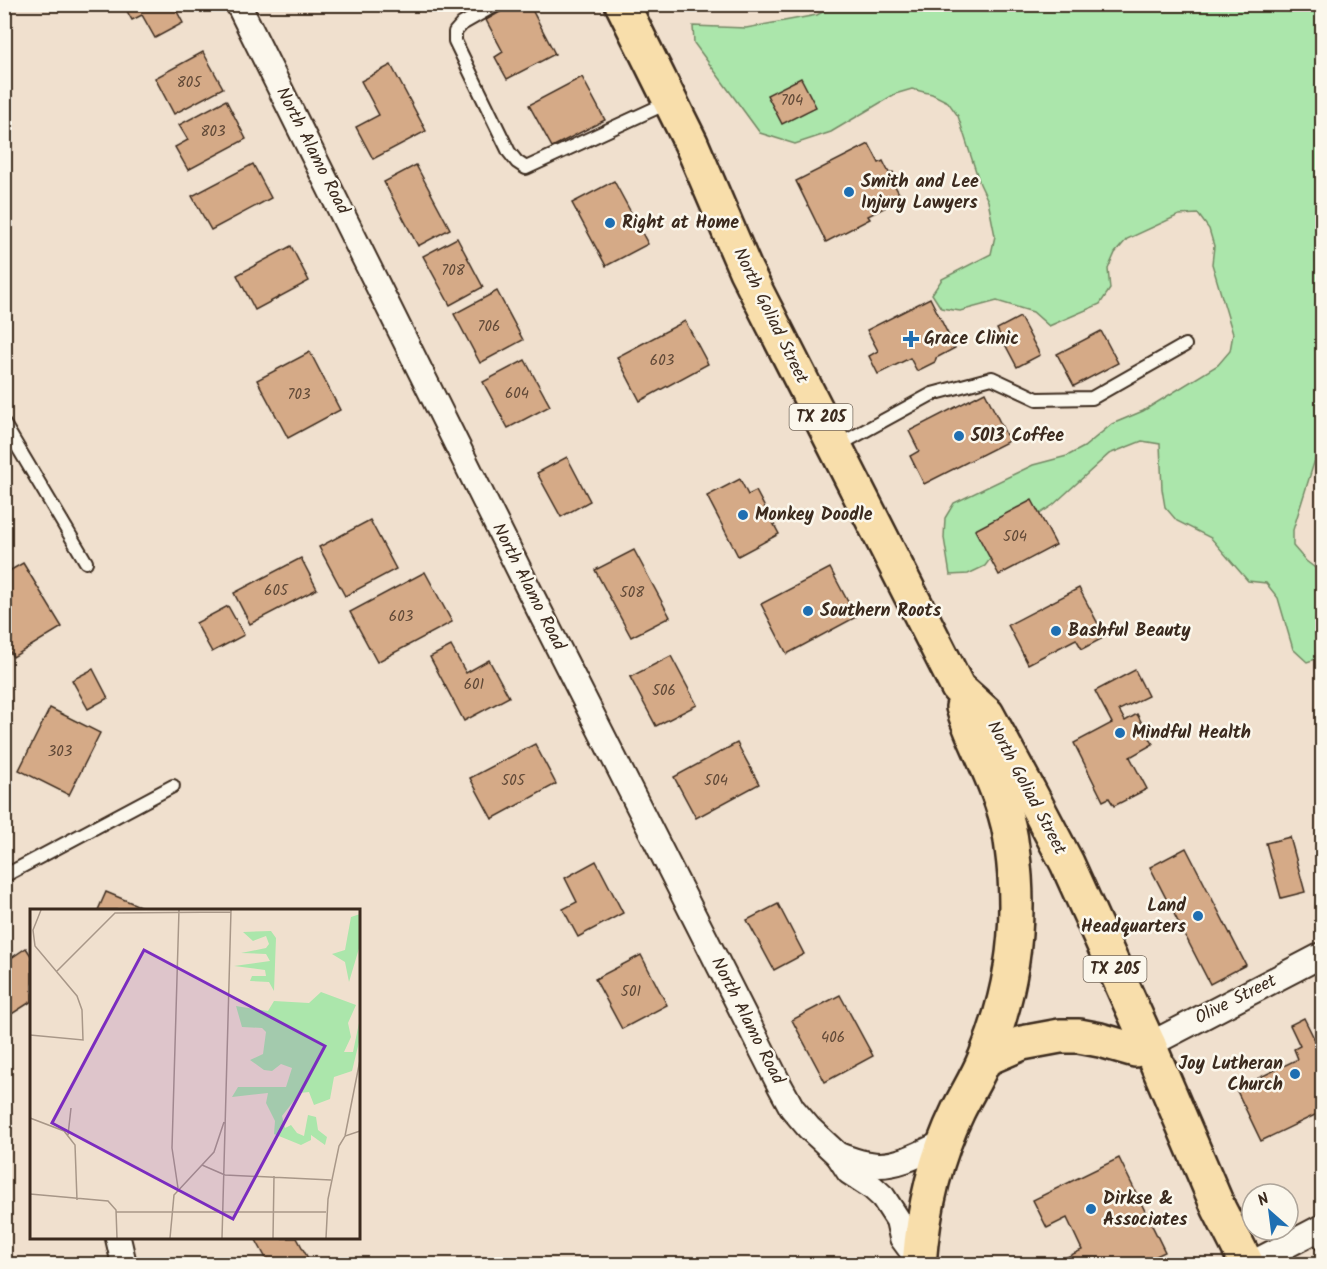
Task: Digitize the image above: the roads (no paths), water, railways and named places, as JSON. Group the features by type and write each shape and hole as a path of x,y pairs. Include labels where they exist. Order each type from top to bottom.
{"main road":[{"name":"North Goliad Street","path":"622,4 691,143 746,271 958,688 987,714 1066,863 1149,1045 1220,1209 1249,1264"},
{"name":"North Alamo Road","path":"919,1263 933,1181 957,1112 985,1059 1010,978 1015,948 1016,883 1006,815 967,724 958,688"},
{"path":"985,1059 1022,1043 1060,1036 1079,1036 1135,1050 1149,1045"}],"street":[{"name":"North Alamo Road","path":"238,4 531,594 792,1108 808,1128 838,1155 849,1172 872,1186 883,1197 898,1220 902,1238 919,1263"},
{"name":"Olive Street","path":"1149,1045 1323,955"},
{"name":"North Alamo Road","path":"838,1155 872,1165 885,1164 910,1158 946,1141"},
{"path":"1249,1264 1320,1234"},
{"path":"118,1239 124,1264"}],"lane":[{"path":"497,4 462,24 455,32 455,41 509,152 526,168 670,101"},
{"path":"836,446 932,394 992,378 1037,399 1092,399 1185,345"},
{"path":"4,424 86,562"},
{"path":"4,876 173,786"}],"place":[{"name":"Smith and Lee Injury Lawyers","path":"849,192"},
{"name":"Right at Home","path":"610,223"},
{"name":"Grace Clinic","path":"911,339"},
{"name":"5013 Coffee","path":"959,436"},
{"name":"Monkey Doodle","path":"743,515"},
{"name":"Southern Roots","path":"808,611"},
{"name":"Bashful Beauty","path":"1056,631"},
{"name":"Mindful Health","path":"1120,733"},
{"name":"Land Headquarters","path":"1198,916"},
{"name":"Joy Lutheran Church","path":"1295,1074"},
{"name":"Dirkse & Associates","path":"1091,1209"}]}
